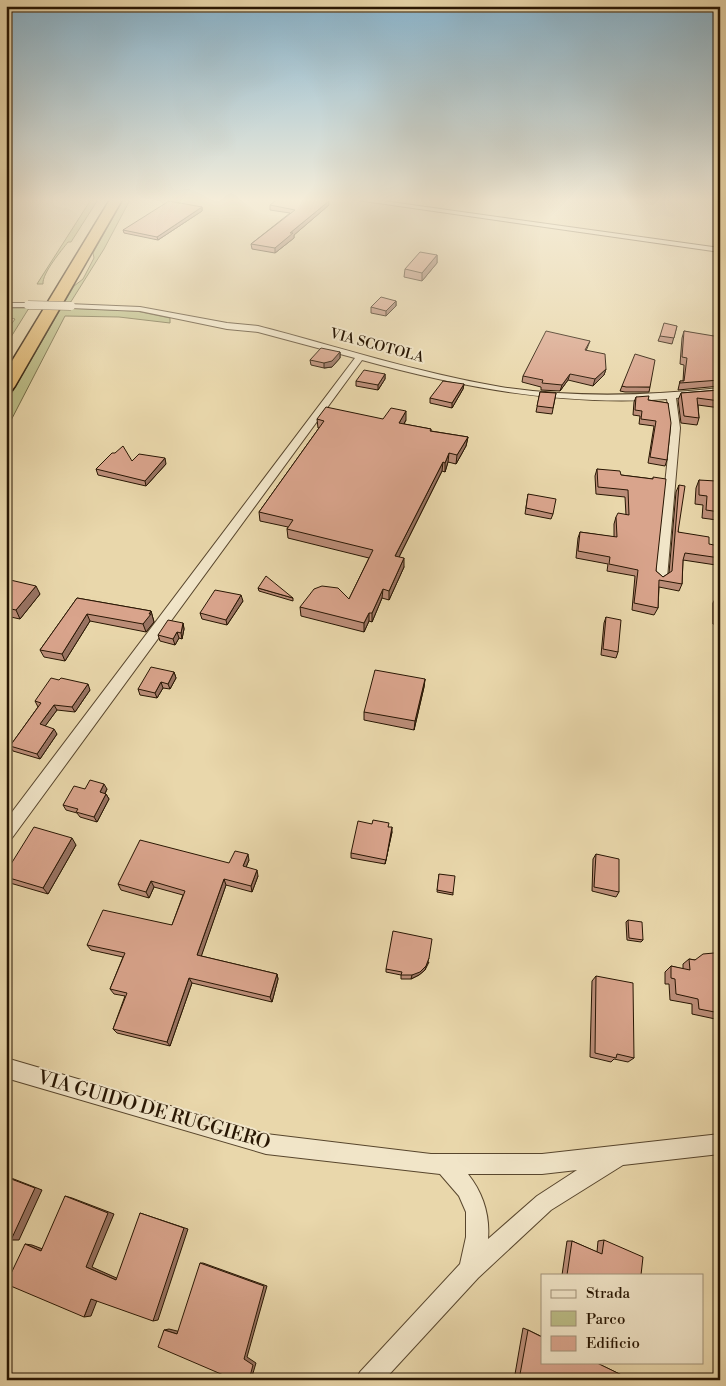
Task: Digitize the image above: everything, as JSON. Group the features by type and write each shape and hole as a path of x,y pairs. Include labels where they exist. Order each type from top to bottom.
{"highway":[{"path":"6,364 68,263"},
{"path":"6,386 79,263"}],"street":[{"name":"VIA SCOTOLA","path":"6,305 140,310 227,326 258,329 360,358 473,385 547,395 606,399 671,396 720,391"},
{"path":"6,833 360,358"},
{"path":"662,578 662,537 675,444 674,407 671,396"},
{"name":"VIA GUIDO DE RUGGIERO","path":"6,1068 266,1144 444,1164 542,1164 720,1144"},
{"path":"368,1380 470,1270 544,1204 619,1156"},
{"path":"444,1164 463,1182 473,1198 479,1219 477,1244 470,1270"}],"green space":[{"path":"51,263 53,263 43,284 37,284"},
{"path":"92,263 95,263 67,308 136,311 170,318 170,323 119,317 65,316 6,430 6,403 74,286 83,279"},
{"path":"6,308 29,308 6,345 6,332 15,319 6,317"}],"building":[{"path":"411,263 431,263 422,273 405,269"},
{"path":"381,297 396,301 386,311 371,307"},
{"path":"664,323 677,326 674,338 660,336"},
{"path":"546,331 590,341 585,350 605,354 606,369 595,379 570,374 562,385 542,383 543,380 523,376"},
{"path":"684,331 720,337 720,380 680,383 680,381 684,381 687,358 682,357"},
{"path":"321,348 340,352 332,361 324,363 310,360"},
{"path":"635,354 655,360 650,387 622,386"},
{"path":"364,370 385,374 378,385 356,381"},
{"path":"443,381 464,384 452,403 430,398"},
{"path":"720,390 720,401 697,398 699,418 684,416 681,393"},
{"path":"540,392 556,393 553,408 537,406"},
{"path":"649,396 648,400 668,403 671,423 667,460 650,457 656,421 641,419 642,411 635,410 636,397"},
{"path":"326,407 383,419 391,408 406,411 399,423 431,429 430,431 468,437 457,455 449,453 445,463 443,462 395,556 404,558 389,591 383,589 372,613 369,613 364,623 300,607 314,589 322,586 338,588 349,599 373,550 287,529 293,520 259,512 324,421 317,419"},
{"path":"123,446 132,461 139,454 165,458 145,481 96,469 112,453 115,453"},
{"path":"597,469 620,471 621,475 666,479 656,571 663,577 672,571 679,485 685,486 678,532 709,537 709,544 719,546 720,558 685,553 682,584 659,580 658,608 634,603 638,570 609,564 610,557 578,551 580,532 617,537 616,517 618,513 629,515 628,490 598,487"},
{"path":"699,480 716,481 716,485 719,486 720,512 706,510 707,496 699,495"},
{"path":"528,494 556,499 553,514 526,508"},
{"path":"266,576 293,598 258,588"},
{"path":"6,579 36,586 16,610 6,608"},
{"path":"215,590 241,595 226,620 200,613"},
{"path":"716,597 720,598 720,619 716,618"},
{"path":"77,598 151,611 149,614 151,614 143,624 87,614 62,654 40,650"},
{"path":"606,617 621,620 618,652 603,649"},
{"path":"168,620 183,623 181,633 177,632 173,639 158,635"},
{"path":"151,667 174,672 168,684 161,682 155,693 138,689"},
{"path":"375,670 425,679 415,721 364,712"},
{"path":"51,678 59,680 61,678 88,684 72,707 54,705 40,724 54,729 37,754 10,746 41,703 35,701"},
{"path":"90,780 104,784 100,792 106,794 94,817 76,812 78,809 63,805 74,786 85,789"},
{"path":"373,820 389,823 388,827 392,827 386,860 351,853 358,821 372,824"},
{"path":"34,827 72,838 43,888 6,877 6,872"},
{"path":"140,840 229,863 235,851 248,854 243,866 257,870 251,886 224,879 197,955 277,974 270,997 189,978 167,1042 113,1029 127,993 110,989 125,953 87,945 103,910 172,925 185,891 151,881 146,892 118,884"},
{"path":"596,854 619,859 619,892 594,887"},
{"path":"439,874 455,876 453,893 437,890"},
{"path":"628,920 642,922 643,940 629,938"},
{"path":"393,931 432,939 429,958 426,966 420,972 412,975 401,975 402,972 386,969"},
{"path":"714,953 720,956 720,1013 699,1009 698,999 676,994 675,979 671,978 671,966 690,970 689,959 695,960 703,954"},
{"path":"596,976 633,983 634,1058 617,1054 616,1058 595,1053"},
{"path":"6,1177 35,1188 11,1240 6,1238"},
{"path":"65,1196 108,1213 86,1267 116,1280 140,1213 184,1228 153,1321 91,1299 84,1317 6,1284 25,1244 41,1251"},
{"path":"604,1240 643,1257 641,1274 567,1274 572,1241 602,1254"},
{"path":"200,1263 264,1286 244,1359 253,1365 249,1380 235,1380 158,1347 164,1330 177,1334"},
{"path":"528,1330 541,1336 541,1364 599,1364 632,1380 519,1380"}]}
